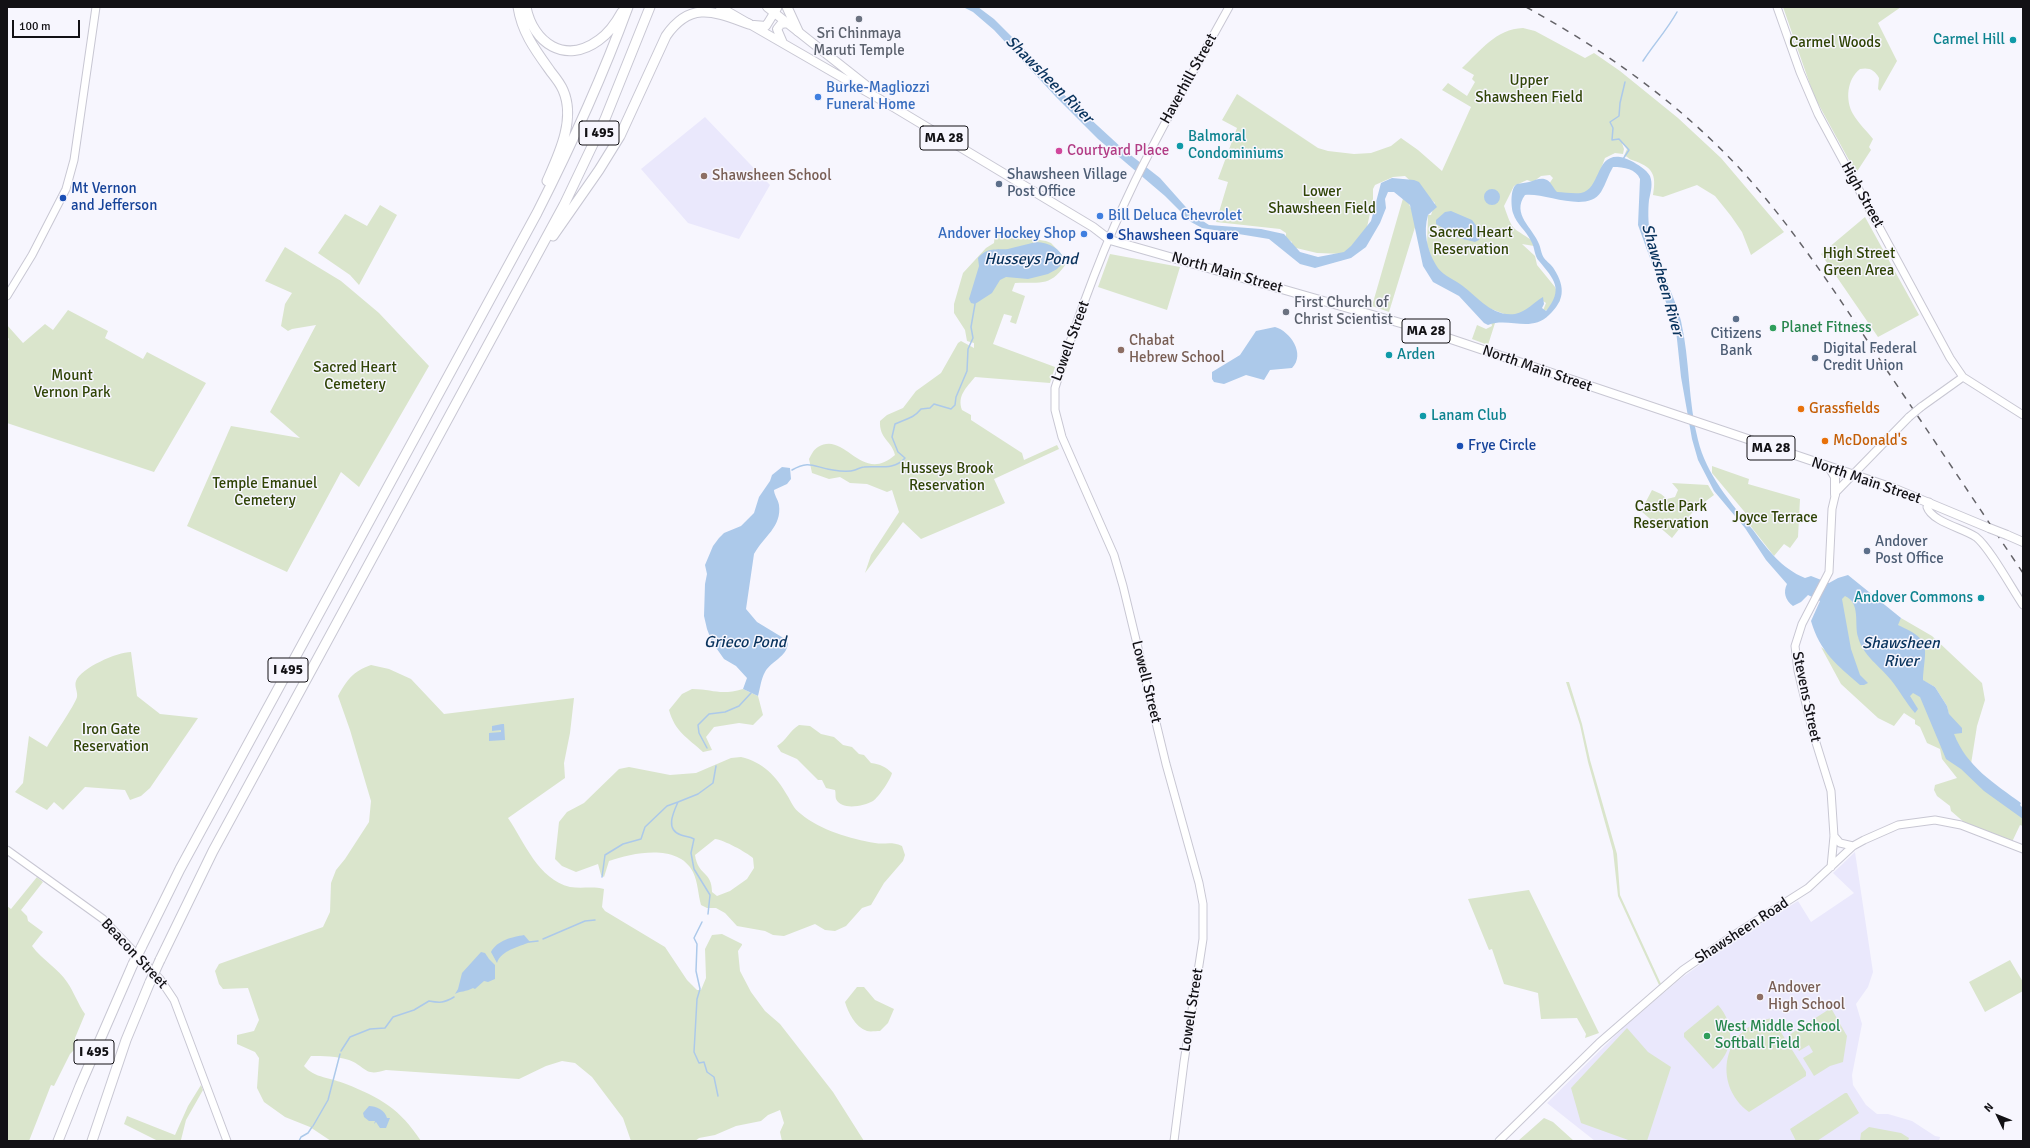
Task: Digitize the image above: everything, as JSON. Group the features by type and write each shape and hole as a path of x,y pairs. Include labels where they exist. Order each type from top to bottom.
{"highway":[{"path":"518,7 523,29 529,41 563,89 567,105 567,122 564,135 541,193 537,213"},
{"path":"526,7 530,23 539,37 550,46 570,51 582,49 598,41 610,30 626,7"},
{"name":"I 495","path":"58,1141 80,1086 140,948 216,802 537,213 574,138 604,71 626,7"},
{"name":"I 495","path":"92,1141 126,1040 150,982 212,851 564,205 605,119 650,7"},
{"path":"787,7 798,32"},
{"path":"538,254 553,237 614,147 628,120 666,36 675,25 690,14 704,11 718,12 749,24"}],"main road":[{"path":"7,296 32,255 66,188 74,160 96,7"},
{"name":"North Main Street","path":"720,7 895,108 1094,227 1110,240 1408,325 1854,475 1929,502 2023,542"},
{"name":"MA 28","path":"767,7 776,10 787,23 895,108"},
{"name":"Haverhill Street","path":"1110,240 1144,163 1229,7"},
{"name":"High Street","path":"1777,7 1806,90 1821,121 1943,347 1963,377 2023,415"},
{"path":"749,24 758,27 764,26 776,10"},
{"path":"784,45 776,29 781,24 787,23"},
{"name":"Lowell Street","path":"1110,240 1055,388 1055,410 1062,437 1114,554 1203,904 1204,923 1202,944 1185,1054 1174,1141"},
{"path":"1835,494 1909,417 1963,377"},
{"path":"1829,467 1835,477 1835,494"},
{"name":"Stevens Street","path":"1831,867 1834,836 1831,791 1813,733 1795,652 1798,633 1829,572 1832,509 1835,494"},
{"path":"1929,502 1927,507 1931,513 1941,520 1975,537 1982,543 2023,605"},
{"name":"Shawsheen Road","path":"1499,1141 1599,1043 1683,970 1734,935 1808,888 1853,846 1893,827 1907,823 1935,820 1961,825 2023,849"},
{"path":"1834,836 1840,842 1853,846"},
{"name":"Beacon Street","path":"7,850 103,918 165,985 174,1000 227,1141"}],"shaded area":[{"name":"Shawsheen School","path":"705,117 770,185 739,239 688,223 641,169"},
{"name":"Andover High School","path":"1855,852 1873,972 1868,987 1856,1004 1862,1024 1852,1075 1853,1085 1866,1105 1877,1114 1888,1114 1912,1121 1935,1136 1940,1137 1939,1141 1595,1141 1547,1103 1624,1027 1680,979 1739,937 1798,901 1811,922 1854,893 1833,873"}],"green space":[{"name":"Carmel Woods","path":"1783,7 1901,7 1878,23 1897,61 1880,91 1878,89 1879,78 1876,73 1866,68 1860,69 1856,73 1850,84 1848,96 1850,108 1857,121 1873,139 1869,147 1871,150 1856,173 1814,96"},
{"path":"1523,28 1535,31 1585,58 1594,53 1620,71 1678,118 1721,158 1784,232 1751,255 1742,232 1715,196 1697,185 1663,197 1653,195 1654,181 1652,172 1644,165 1624,156 1627,149 1622,143 1624,149 1623,154 1615,153 1605,158 1594,187 1581,196 1556,196 1549,184 1553,178 1550,175 1541,176 1533,182 1527,180 1514,186 1504,206 1511,225 1533,241 1534,246 1522,244 1535,256 1537,265 1555,287 1560,301 1542,313 1546,303 1543,301 1520,320 1486,307 1436,269 1427,246 1428,215 1431,215 1435,203 1405,176 1393,177 1375,185 1373,189 1373,200 1367,227 1355,244 1344,254 1317,253 1292,247 1292,242 1286,238 1286,233 1280,229 1216,222 1228,182 1218,179 1237,128 1222,120 1237,94 1318,148 1328,151 1354,154 1371,153 1391,146 1401,138 1418,150 1442,171 1471,107 1442,90 1448,83 1467,96 1475,82 1472,79 1474,75 1462,68 1489,42 1505,32"},
{"path":"1404,195 1411,208 1416,224 1389,312 1372,306"},
{"path":"380,205 397,215 359,285 350,275 318,253 345,214 367,226"},
{"name":"High Street Green Area","path":"1865,217 1919,315 1878,337 1821,254"},
{"name":"Husseys Brook Reservation","path":"995,233 1046,241 1051,243 1068,261 1051,279 1040,282 1015,283 1012,291 1025,296 1016,324 1010,322 1012,316 1004,314 993,344 1055,367 1050,383 975,377 963,392 961,400 962,410 971,415 971,420 1022,453 1024,460 1057,445 1059,449 994,479 1005,503 1001,505 921,539 903,522 865,573 871,555 899,512 892,490 887,492 867,484 850,483 840,477 829,479 812,473 809,459 818,447 828,444 837,445 863,461 872,464 883,463 895,455 882,432 880,421 887,415 903,408 916,391 941,373 958,343 961,341 974,348 974,343 967,341 965,330 954,313 954,304 963,273 986,248 994,243"},
{"path":"285,247 341,281 379,313 429,366 359,487 341,472 287,572 187,526 231,426 300,438 270,412 316,325 288,331 281,326 285,304 292,293 265,281"},
{"path":"1110,254 1180,267 1167,310 1098,287"},
{"name":"Mount Vernon Park","path":"68,310 108,331 105,338 143,359 147,352 206,383 154,472 7,423 7,342 9,339 7,337 7,325 23,343 45,324 53,330"},
{"path":"1491,322 1495,323 1488,345 1472,339 1477,325 1486,329 1492,326"},
{"name":"Joyce Terrace","path":"1712,466 1749,479 1748,484 1800,499 1798,537 1790,548 1784,544 1774,556 1745,519 1748,516 1712,473"},
{"name":"Castle Park Reservation","path":"1672,483 1708,485 1714,495 1695,509 1672,538 1641,511 1652,490 1661,494 1667,499 1675,497 1678,490"},
{"path":"1842,587 1857,609 1858,637 1909,684 1924,700 1942,740 2023,818 2023,826 2020,825 2012,842 1965,823 1951,811 1950,806 1937,796 1934,790 1935,785 1957,778 1942,759 1940,749 1927,743 1920,727 1915,724 1915,720 1904,713 1894,726 1878,718 1841,684 1821,647 1829,653"},
{"path":"1901,618 1932,636 1982,683 1985,700 1977,726 1971,764 1959,747 1953,734 1947,706 1935,687 1911,674 1893,633"},
{"name":"Iron Gate Reservation","path":"131,652 137,696 160,714 198,718 150,788 141,796 130,800 125,790 85,787 63,810 54,802 47,810 15,792 23,783 29,736 47,747 77,697 76,681 79,676 100,662 117,655"},
{"path":"371,665 389,669 411,679 444,714 574,698 570,733 564,763 565,778 508,818 533,859 549,876 559,883 570,887 604,889 602,907 605,911 665,947 687,980 697,990 701,990 706,978 705,949 712,935 722,934 742,944 738,951 740,971 751,992 765,1011 780,1024 833,1092 864,1141 782,1141 780,1132 784,1123 780,1110 768,1115 761,1121 736,1126 715,1135 699,1138 695,1141 631,1141 623,1118 592,1077 575,1063 562,1061 546,1066 519,1079 386,1070 369,1072 349,1060 330,1056 311,1056 304,1066 308,1070 370,1094 380,1100 405,1121 421,1141 331,1141 310,1127 285,1117 264,1102 257,1088 259,1058 255,1052 237,1044 237,1035 254,1031 259,1020 248,988 223,989 219,984 215,971 219,964 323,927 330,912 331,883 336,870 369,822 371,801 350,730 338,696 344,685 355,673"},
{"path":"1566,682 1569,682 1582,724 1590,760 1617,854 1620,895 1661,984 1659,985 1618,896 1613,851 1588,762 1580,725"},
{"path":"692,689 728,692 743,689 758,696 763,715 753,725 739,723 714,727 706,737 712,750 703,752 678,729 669,710 682,694"},
{"path":"799,725 810,726 821,734 834,737 843,745 852,747 859,754 864,755 871,763 883,766 892,773 887,784 873,801 859,806 848,806 839,803 836,799 835,790 826,788 822,780 818,780 797,759 781,752 777,746"},
{"path":"741,757 749,759 762,766 783,788 796,810 817,825 856,839 902,846 905,855 903,861 884,883 871,905 862,908 846,926 835,931 825,930 815,924 784,936 773,935 765,931 737,926 725,913 716,908 707,908 701,905 693,872 686,863 677,857 666,854 642,853 609,861 604,877 601,875 598,864 576,872 562,866 555,859 559,822 567,812 584,803 619,769 629,767 670,775 696,773 731,758","holes":["715,839 735,847 753,858 754,868 747,879 730,891 717,896 712,892 710,880 699,867 695,855"]},
{"path":"37,877 43,882 21,910 27,916 28,921 43,932 32,946 40,956 55,968 63,977 85,1014 75,1038 75,1049 70,1054 54,1086 51,1085 29,1141 7,1141 7,906 11,909"},
{"path":"1529,890 1599,1033 1585,1038 1586,1034 1577,1018 1541,1019 1538,993 1504,984 1492,949 1489,950 1468,899"},
{"path":"2010,960 2023,982 2023,991 1985,1012 1969,982"},
{"path":"857,987 864,987 875,1000 894,1009 888,1023 880,1031 868,1031 863,1029 850,1015 845,1002"},
{"name":"West Middle School Softball Field","path":"1718,1005 1728,1021 1730,1038 1729,1047 1725,1055 1713,1069 1684,1037 1684,1033"},
{"path":"1831,1008 1847,1036 1843,1062 1830,1066 1814,1076 1803,1058 1813,1052 1809,1045 1799,1051 1789,1035"},
{"path":"1772,1018 1806,1072 1806,1076 1749,1112 1737,1100 1730,1087 1727,1072 1728,1058 1733,1044 1742,1032 1755,1023"},
{"path":"1627,1028 1648,1052 1671,1067 1647,1141 1631,1141 1581,1123 1571,1088"},
{"path":"201,1085 203,1090 186,1120 181,1140 183,1141 158,1141 124,1124 127,1116 175,1135 188,1106"},
{"path":"1847,1093 1859,1113 1817,1141 1796,1141 1790,1129"},
{"path":"1544,1118 1553,1122 1574,1141 1518,1141"},
{"path":"1869,1127 1901,1133 1909,1138 1908,1141 1860,1141 1861,1133"}],"water":[{"name":"Shawsheen River","path":"963,7 978,7 994,19 1046,71 1061,92 1123,149 1160,178 1192,214 1209,225 1261,229 1284,234 1300,252 1318,257 1344,252 1351,246 1371,221 1381,183 1392,178 1414,180 1419,182 1437,207 1428,215 1426,228 1428,247 1436,265 1443,273 1460,284 1491,309 1506,314 1515,314 1523,311 1543,297 1544,304 1542,308 1546,311 1555,296 1556,290 1553,279 1537,259 1532,243 1513,213 1512,197 1515,186 1517,184 1538,179 1545,179 1557,192 1581,193 1592,185 1602,166 1606,161 1612,158 1620,157 1632,161 1641,167 1648,173 1651,179 1648,212 1652,244 1674,299 1681,321 1686,351 1692,411 1698,440 1707,465 1720,488 1782,564 1796,574 1805,578 1811,576 1829,583 1848,575 1901,618 1898,625 1922,640 1925,652 1923,680 1935,687 1947,706 1949,714 1962,728 1962,733 1954,734 1960,746 1966,756 1982,773 2021,803 2020,805 2023,808 2023,819 1984,791 1961,769 1946,759 1920,697 1913,693 1910,696 1918,709 1915,713 1891,680 1872,660 1860,644 1857,632 1855,609 1850,599 1845,596 1842,599 1851,649 1860,675 1868,683 1860,685 1830,657 1819,641 1811,621 1820,601 1808,595 1801,602 1793,606 1790,604 1785,590 1787,584 1766,560 1745,528 1714,491 1698,460 1692,439 1681,377 1676,330 1638,225 1640,179 1636,173 1625,168 1613,167 1601,192 1594,198 1586,201 1565,201 1543,196 1525,195 1521,202 1520,208 1524,221 1536,238 1544,258 1558,276 1562,288 1562,294 1558,305 1554,310 1542,320 1535,323 1496,323 1488,325 1484,323 1459,296 1433,282 1423,266 1410,205 1394,192 1388,192 1385,199 1386,208 1380,223 1366,247 1351,258 1315,268 1300,264 1269,239 1202,228 1191,222 1165,196 1098,139 1056,97 994,30 973,12"},
{"path":"1492,189 1498,191 1500,197 1498,203 1492,205 1486,203 1484,197 1486,191"},
{"path":"1451,211 1472,220 1481,232 1479,240 1475,242 1459,238 1436,224 1436,220 1445,212"},
{"name":"Husseys Pond","path":"1036,242 1054,247 1063,256 1065,261 1057,269 1048,274 1028,279 1006,277 1000,280 992,293 975,304 971,303 969,299 979,266 978,258 981,254 992,250 1008,249"},
{"path":"1275,327 1281,329 1291,338 1297,350 1296,362 1292,368 1270,370 1264,380 1246,375 1224,384 1214,382 1212,379 1212,372 1240,355 1256,331"},
{"name":"Grieco Pond","path":"782,467 790,468 791,479 787,484 774,490 779,505 778,520 754,554 746,609 757,622 785,639 788,643 785,652 765,672 758,696 743,689 747,678 736,666 724,659 712,642 704,616 705,584 707,574 705,565 713,546 719,538 724,533 741,526 754,513 759,497 770,481 772,475"},
{"path":"504,724 505,740 489,741 489,733 501,732 501,730 492,731 492,726"},
{"path":"524,935 530,942 506,952 497,963 491,952 494,948 501,942"},
{"path":"481,952 485,953 495,965 495,979 488,982 484,981 475,989 473,988 455,994 458,989 462,973"},
{"path":"369,1106 380,1109 387,1118 390,1118 386,1128 380,1128 376,1122 374,1124 375,1121 369,1121 364,1117 363,1113"}],"waterway":[{"path":"1643,61 1677,12"},
{"path":"1623,159 1629,150 1619,139 1612,140 1613,128 1610,122 1619,116 1620,103 1625,82"},
{"path":"792,470 803,465 812,465 827,469 850,471 863,467 892,466 901,462 905,458 898,452 892,437 895,424 912,417 921,409 930,408 934,404 951,409 955,405 956,397 967,371 968,349 973,338 971,327 975,304"},
{"path":"707,748 699,733 698,725 709,714 725,712 739,706 751,693"},
{"path":"708,914 710,895 694,869 691,853 694,839 676,833 673,829 672,821 678,802 698,794 713,783 716,766"},
{"path":"602,877 605,855 623,844 641,839 645,827 667,806 678,802"},
{"path":"543,939 585,921 595,920"},
{"path":"702,922 694,938 697,944 696,971 700,989 697,999 694,1052 699,1063 704,1062 707,1072 714,1077 718,1096"},
{"path":"529,942 538,941"},
{"path":"341,1051 350,1037 370,1029 385,1028 393,1017 414,1010 429,1001 442,1002 454,997"},
{"path":"313,1126 328,1100 340,1054"},
{"path":"299,1141 301,1137 308,1133 312,1127"}],"railway":[{"path":"1526,7 1585,42 1641,80 1693,123 1742,171 1762,194 1818,267 2023,573"}],"place":[{"name":"Sri Chinmaya Maruti Temple","path":"859,19"},
{"name":"Carmel Hill","path":"2013,40"},
{"name":"Burke-Magliozzi Funeral Home","path":"818,97"},
{"name":"Balmoral Condominiums","path":"1180,146"},
{"name":"Courtyard Place","path":"1059,151"},
{"name":"Shawsheen School","path":"704,176"},
{"name":"Shawsheen Village Post Office","path":"999,184"},
{"name":"Mt Vernon and Jefferson","path":"63,198"},
{"name":"Bill Deluca Chevrolet","path":"1100,216"},
{"name":"Andover Hockey Shop","path":"1084,234"},
{"name":"Shawsheen Square","path":"1110,236"},
{"name":"First Church of Christ Scientist","path":"1286,312"},
{"name":"Citizens Bank","path":"1736,319"},
{"name":"Planet Fitness","path":"1773,328"},
{"name":"Chabat Hebrew School","path":"1121,350"},
{"name":"Arden","path":"1389,355"},
{"name":"Digital Federal Credit Union","path":"1815,358"},
{"name":"Grassfields","path":"1801,409"},
{"name":"Lanam Club","path":"1423,416"},
{"name":"McDonald's","path":"1825,441"},
{"name":"Frye Circle","path":"1460,446"},
{"name":"Andover Post Office","path":"1867,551"},
{"name":"Andover Commons","path":"1981,598"},
{"name":"Andover High School","path":"1760,997"},
{"name":"West Middle School Softball Field","path":"1707,1036"}],"park label":[{"name":"Upper Shawsheen Field","path":"1529,90"},
{"name":"Lower Shawsheen Field","path":"1322,200"},
{"name":"Sacred Heart Reservation","path":"1471,242"},
{"name":"Sacred Heart Cemetery","path":"355,376"},
{"name":"Temple Emanuel Cemetery","path":"265,492"}]}
